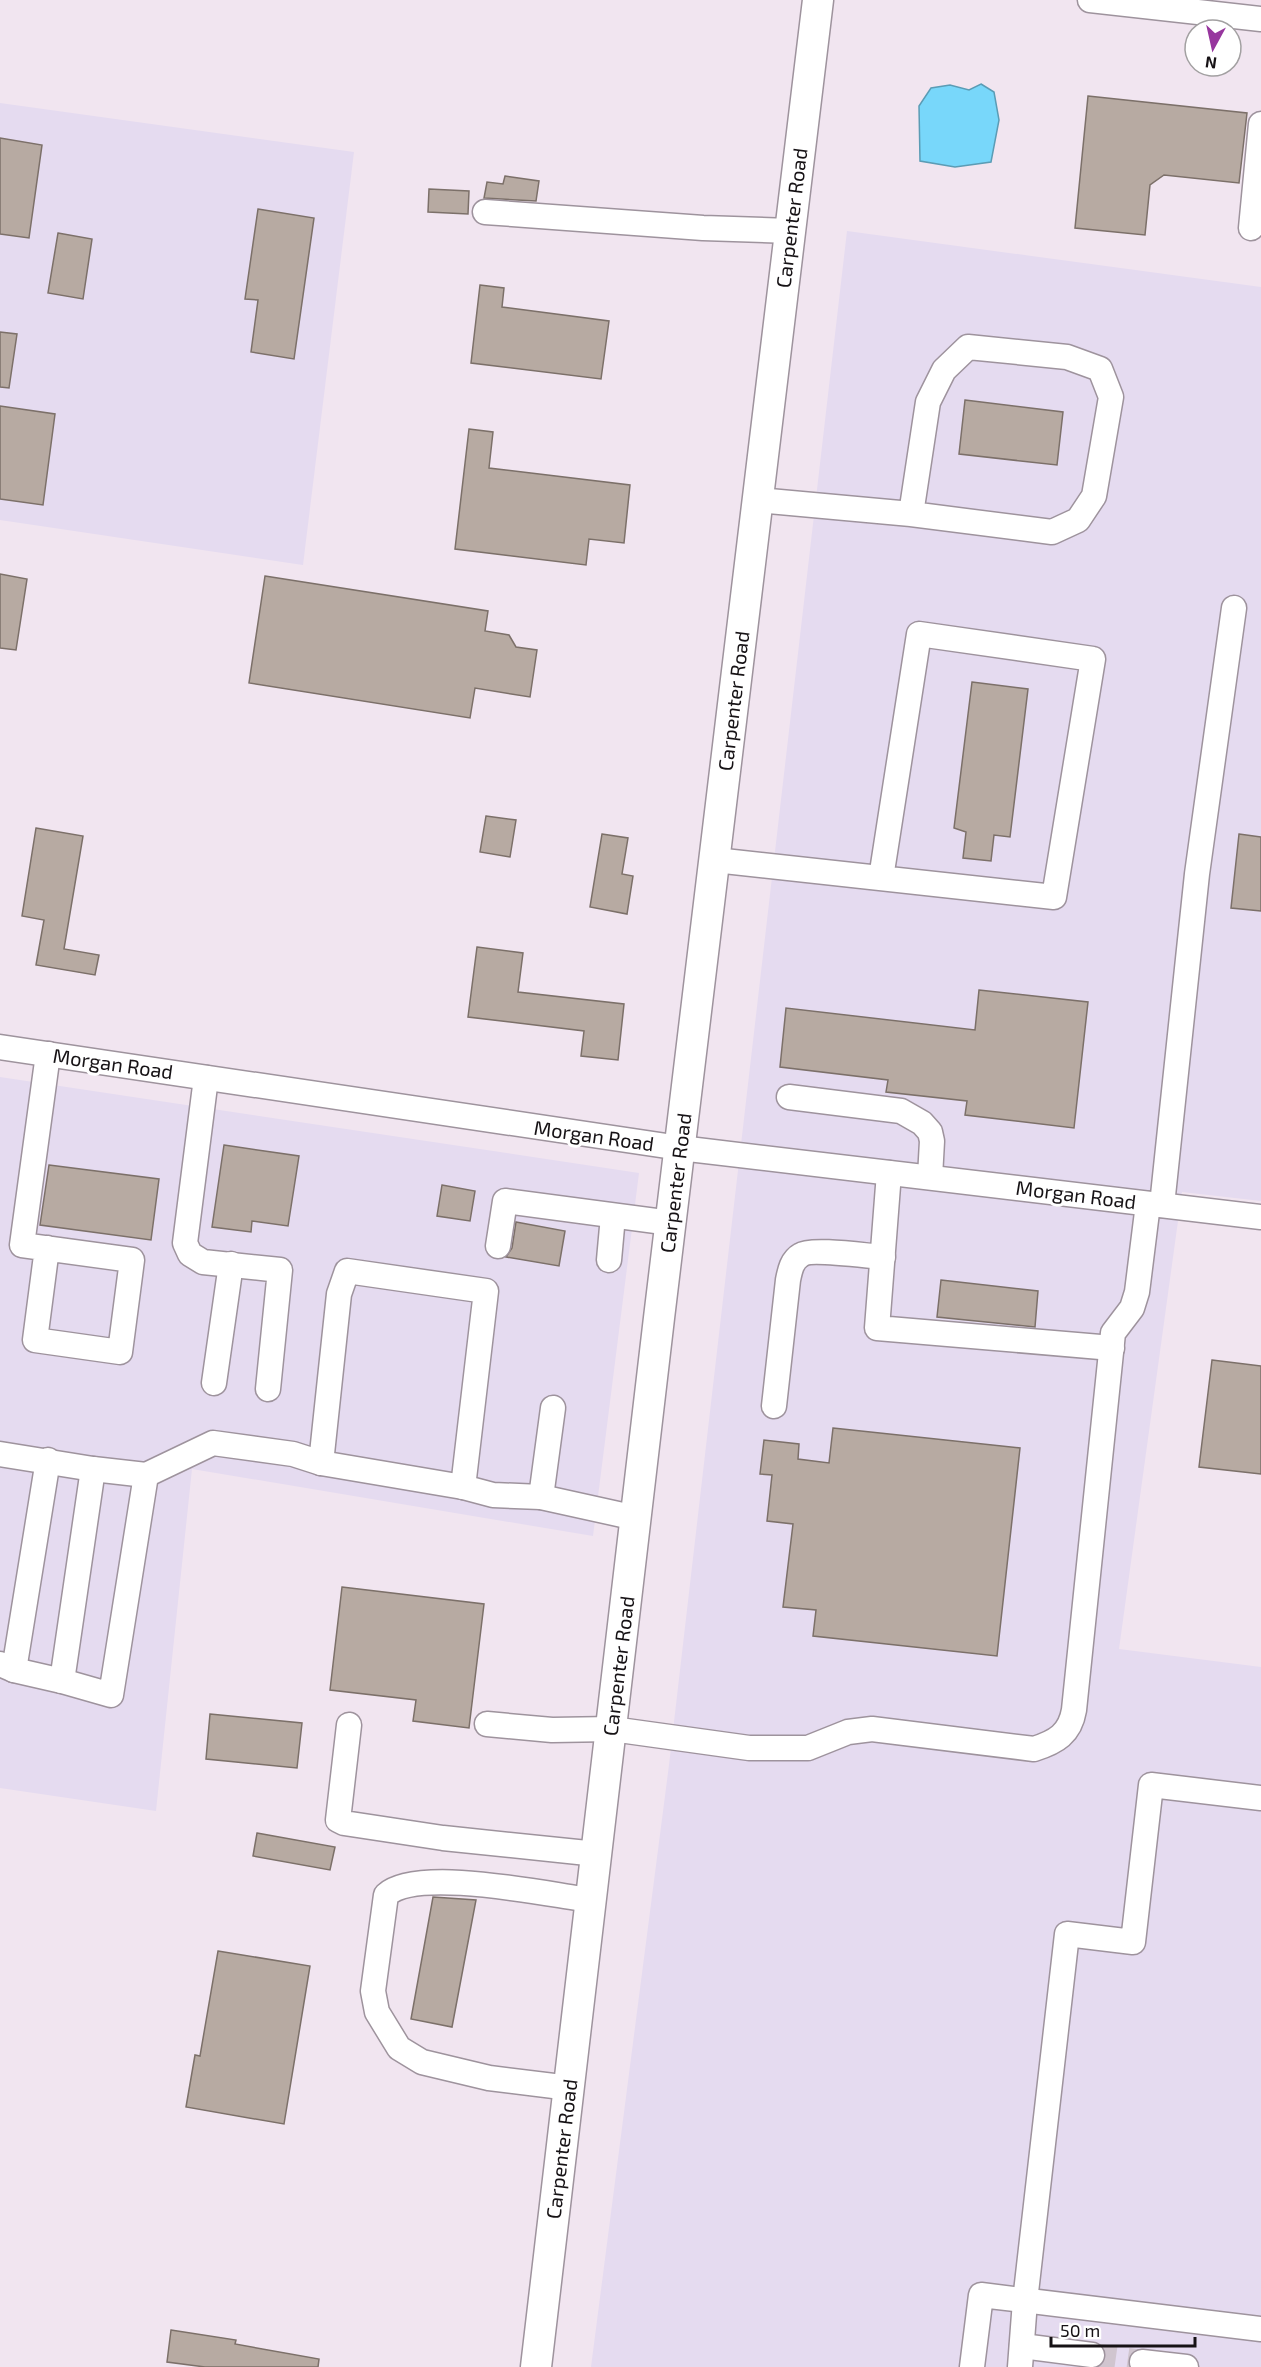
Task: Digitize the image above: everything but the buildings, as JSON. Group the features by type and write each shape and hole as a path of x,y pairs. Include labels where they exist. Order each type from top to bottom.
{"main road":[{"name":"Carpenter Road","path":"536,2367 818,0"}],"street":[{"path":"1090,0 1261,19"},
{"path":"1251,228 1261,124"},
{"path":"485,212 703,228 790,231"},
{"path":"758,500 911,514 1052,532 1078,520 1094,496 1111,397 1100,369 1067,357 968,347 944,370 928,402 911,514"},
{"path":"487,1724 552,1730 612,1728 749,1748 807,1748 857,1729 872,1729 1034,1749 1056,1741 1068,1727 1074,1710 1113,1333 1132,1308 1155,1204 1234,608"},
{"path":"715,860 1054,897 1093,659 919,634 881,878"},
{"name":"Morgan Road","path":"0,1047 680,1148 1261,1217"},
{"path":"47,1248 35,1340 120,1352 132,1260 47,1248 22,1245 48,1054"},
{"path":"206,1078 185,1243 190,1254 203,1262 280,1270 268,1389"},
{"path":"789,1097 902,1111 922,1123 930,1132 932,1141 930,1178"},
{"path":"889,1173 877,1328 1112,1348"},
{"path":"498,1246 505,1201 671,1223"},
{"path":"609,1260 614,1216"},
{"path":"774,1406 788,1280 791,1267 796,1259 803,1253 821,1252 883,1257"},
{"path":"214,1383 231,1264"},
{"path":"321,1463 339,1294 347,1270 486,1291 462,1487"},
{"path":"541,1497 553,1408"},
{"path":"0,1454 146,1475 213,1443 293,1454 321,1463 462,1487 493,1495 541,1497 636,1518"},
{"path":"48,1460 7,1667 111,1695 146,1475"},
{"path":"62,1681 93,1469"},
{"path":"349,1725 338,1820 344,1823 443,1838 597,1854"},
{"path":"1092,2355 1021,2357 1025,2301 1067,1934 1133,1942 1151,1785 1261,1798"},
{"path":"570,2088 489,2079 422,2062 399,2048 377,2012 373,1990 386,1895 392,1890 407,1885 450,1881 591,1900"},
{"path":"972,2367 981,2295 1261,2329"},
{"path":"1142,2362 1186,2367"}],"shaded area":[{"path":"0,103 354,152 303,565 0,520"},
{"path":"847,231 1261,287 1261,1201 1182,1192 1119,1649 1261,1667 1261,2367 591,2367 669,1765"},
{"path":"0,1077 639,1173 593,1536 192,1469 156,1811 0,1788"}],"water":[{"path":"981,84 994,92 999,120 991,162 955,167 920,161 919,106 931,88 950,85 969,90"}],"tunnel":[{"path":"1092,2355 1142,2362"}]}
